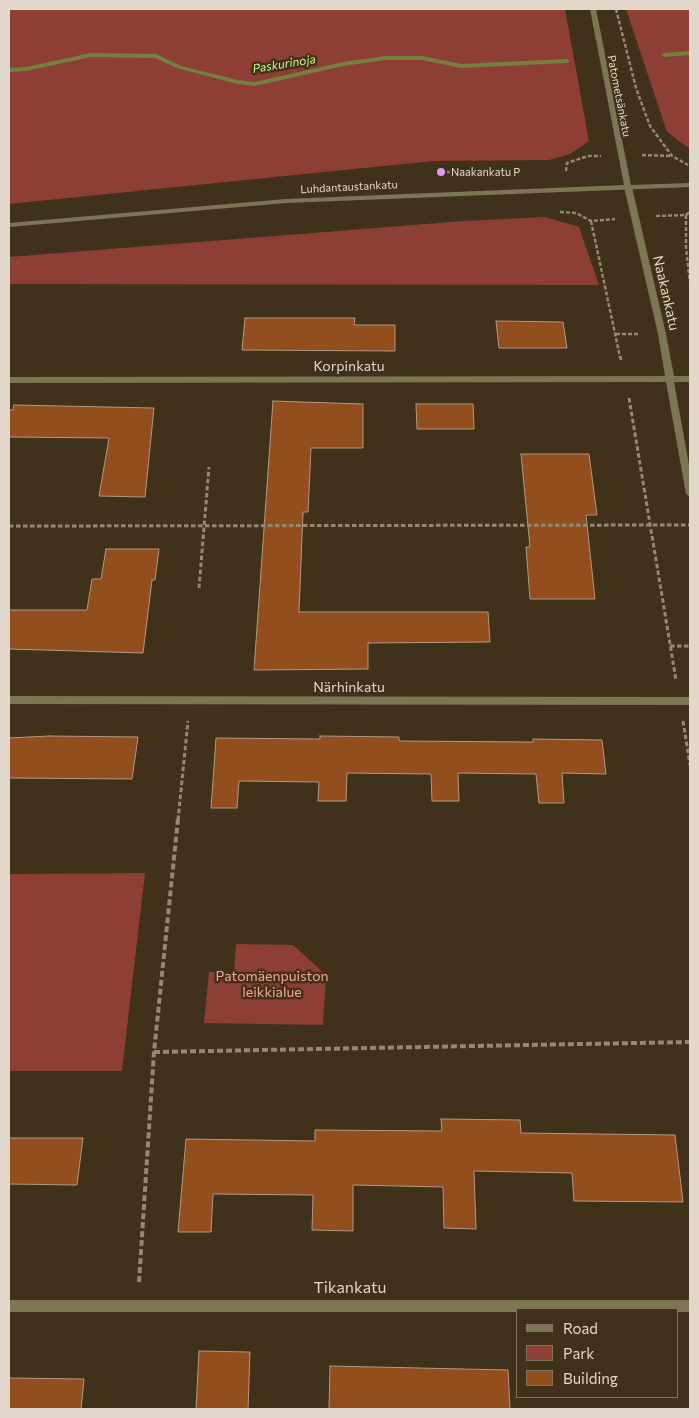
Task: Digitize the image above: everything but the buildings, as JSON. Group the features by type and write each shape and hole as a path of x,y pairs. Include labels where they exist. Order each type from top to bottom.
{"street":[{"name":"Patometsänkatu","path":"593,9 628,187"},
{"name":"Luhdantaustankatu","path":"9,225 286,201 690,185"},
{"name":"Naakankatu","path":"628,187 662,334 690,494"},
{"name":"Korpinkatu","path":"9,380 690,379"},
{"name":"Närhinkatu","path":"9,700 685,701"},
{"name":"Tikankatu","path":"9,1306 690,1306"}],"path":[{"path":"616,9 636,88 650,126 672,156 688,165 690,170"},
{"path":"558,212 576,213 591,221 686,215 690,212"},
{"path":"686,215 686,248 690,282"},
{"path":"591,221 626,379 670,646 685,701 690,765"},
{"path":"199,588 209,467"},
{"path":"9,526 690,525"},
{"path":"670,646 690,646"},
{"path":"137,1305 154,1052 190,701"},
{"path":"154,1052 690,1042"}],"green space":[{"path":"9,9 565,9 589,141 570,154 549,160 433,161 9,204"},
{"path":"626,9 690,9 690,149 667,132"},
{"path":"545,217 579,227 599,285 9,284 9,257 464,221"},
{"path":"145,873 122,1071 9,1071 9,874"},
{"name":"Patomäenpuiston leikkialue","path":"236,944 293,945 326,975 323,1025 204,1023 209,972 234,973"}],"waterway":[{"name":"Paskurinoja","path":"664,55 690,53"},
{"name":"Paskurinoja","path":"9,70 26,69 91,55 156,56 179,67 238,82 255,84 343,64 386,58 422,58 461,66 567,61"}],"place":[{"name":"Naakankatu P","path":"441,172"}]}
